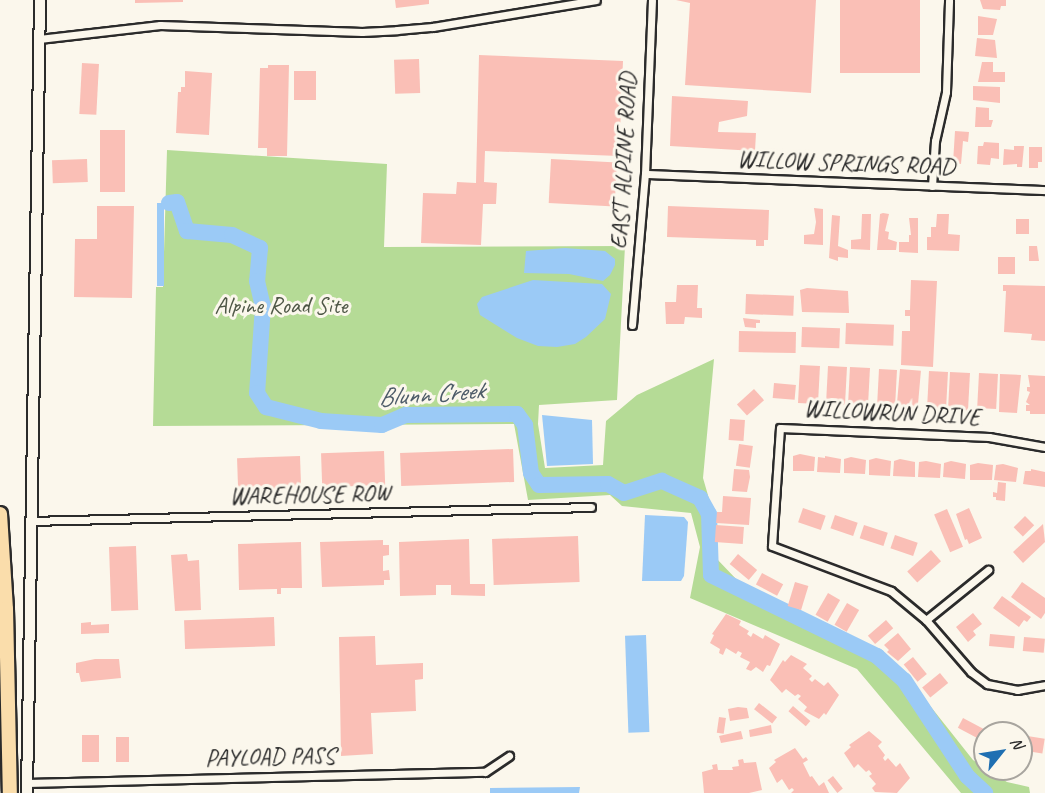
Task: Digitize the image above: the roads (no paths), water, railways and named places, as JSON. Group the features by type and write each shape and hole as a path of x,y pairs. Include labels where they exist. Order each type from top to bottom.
{"highway":[{"path":"0,514 10,793"}],"main road":[{"path":"27,788 40,0"}],"street":[{"path":"39,39 160,25 362,32 406,29 596,0"},
{"name":"EAST ALPINE ROAD","path":"632,325 645,174 652,0"},
{"path":"932,186 935,141 946,92 949,0"},
{"name":"WILLOW SPRINGS ROAD","path":"645,174 1045,190"},
{"name":"WILLOWRUN DRIVE","path":"1045,447 989,437 780,428 772,546 891,591 926,620 971,672 987,684 1017,690 1045,686"},
{"name":"WAREHOUSE ROW","path":"30,521 591,507"},
{"path":"926,620 988,570"},
{"name":"PAYLOAD PASS","path":"27,788 485,771 509,756"}],"water":[{"path":"157,203 164,203 164,286 157,286"},
{"path":"565,248 605,251 615,259 615,265 610,275 603,281 569,274 524,273 526,251"},
{"path":"533,280 602,284 611,294 605,319 575,344 557,347 538,346 517,338 480,315 477,304 482,297"},
{"path":"542,415 592,420 593,464 547,466"},
{"path":"645,515 684,517 688,522 684,576 681,581 642,581"},
{"path":"646,635 649,732 628,733 625,636"},
{"path":"580,787 579,793 490,793 490,788"}],"waterway":[{"name":"Blunn Creek","path":"169,203 177,202 187,231 232,235 260,248 257,281 263,306 257,393 266,407 321,421 382,425 406,415 517,414 525,425 531,473 539,485 608,484 624,493 662,481 700,498 709,514 711,575 877,656 904,680 967,776 985,793"}],"park label":[{"name":"Alpine Road Site","path":"281,306"}]}
